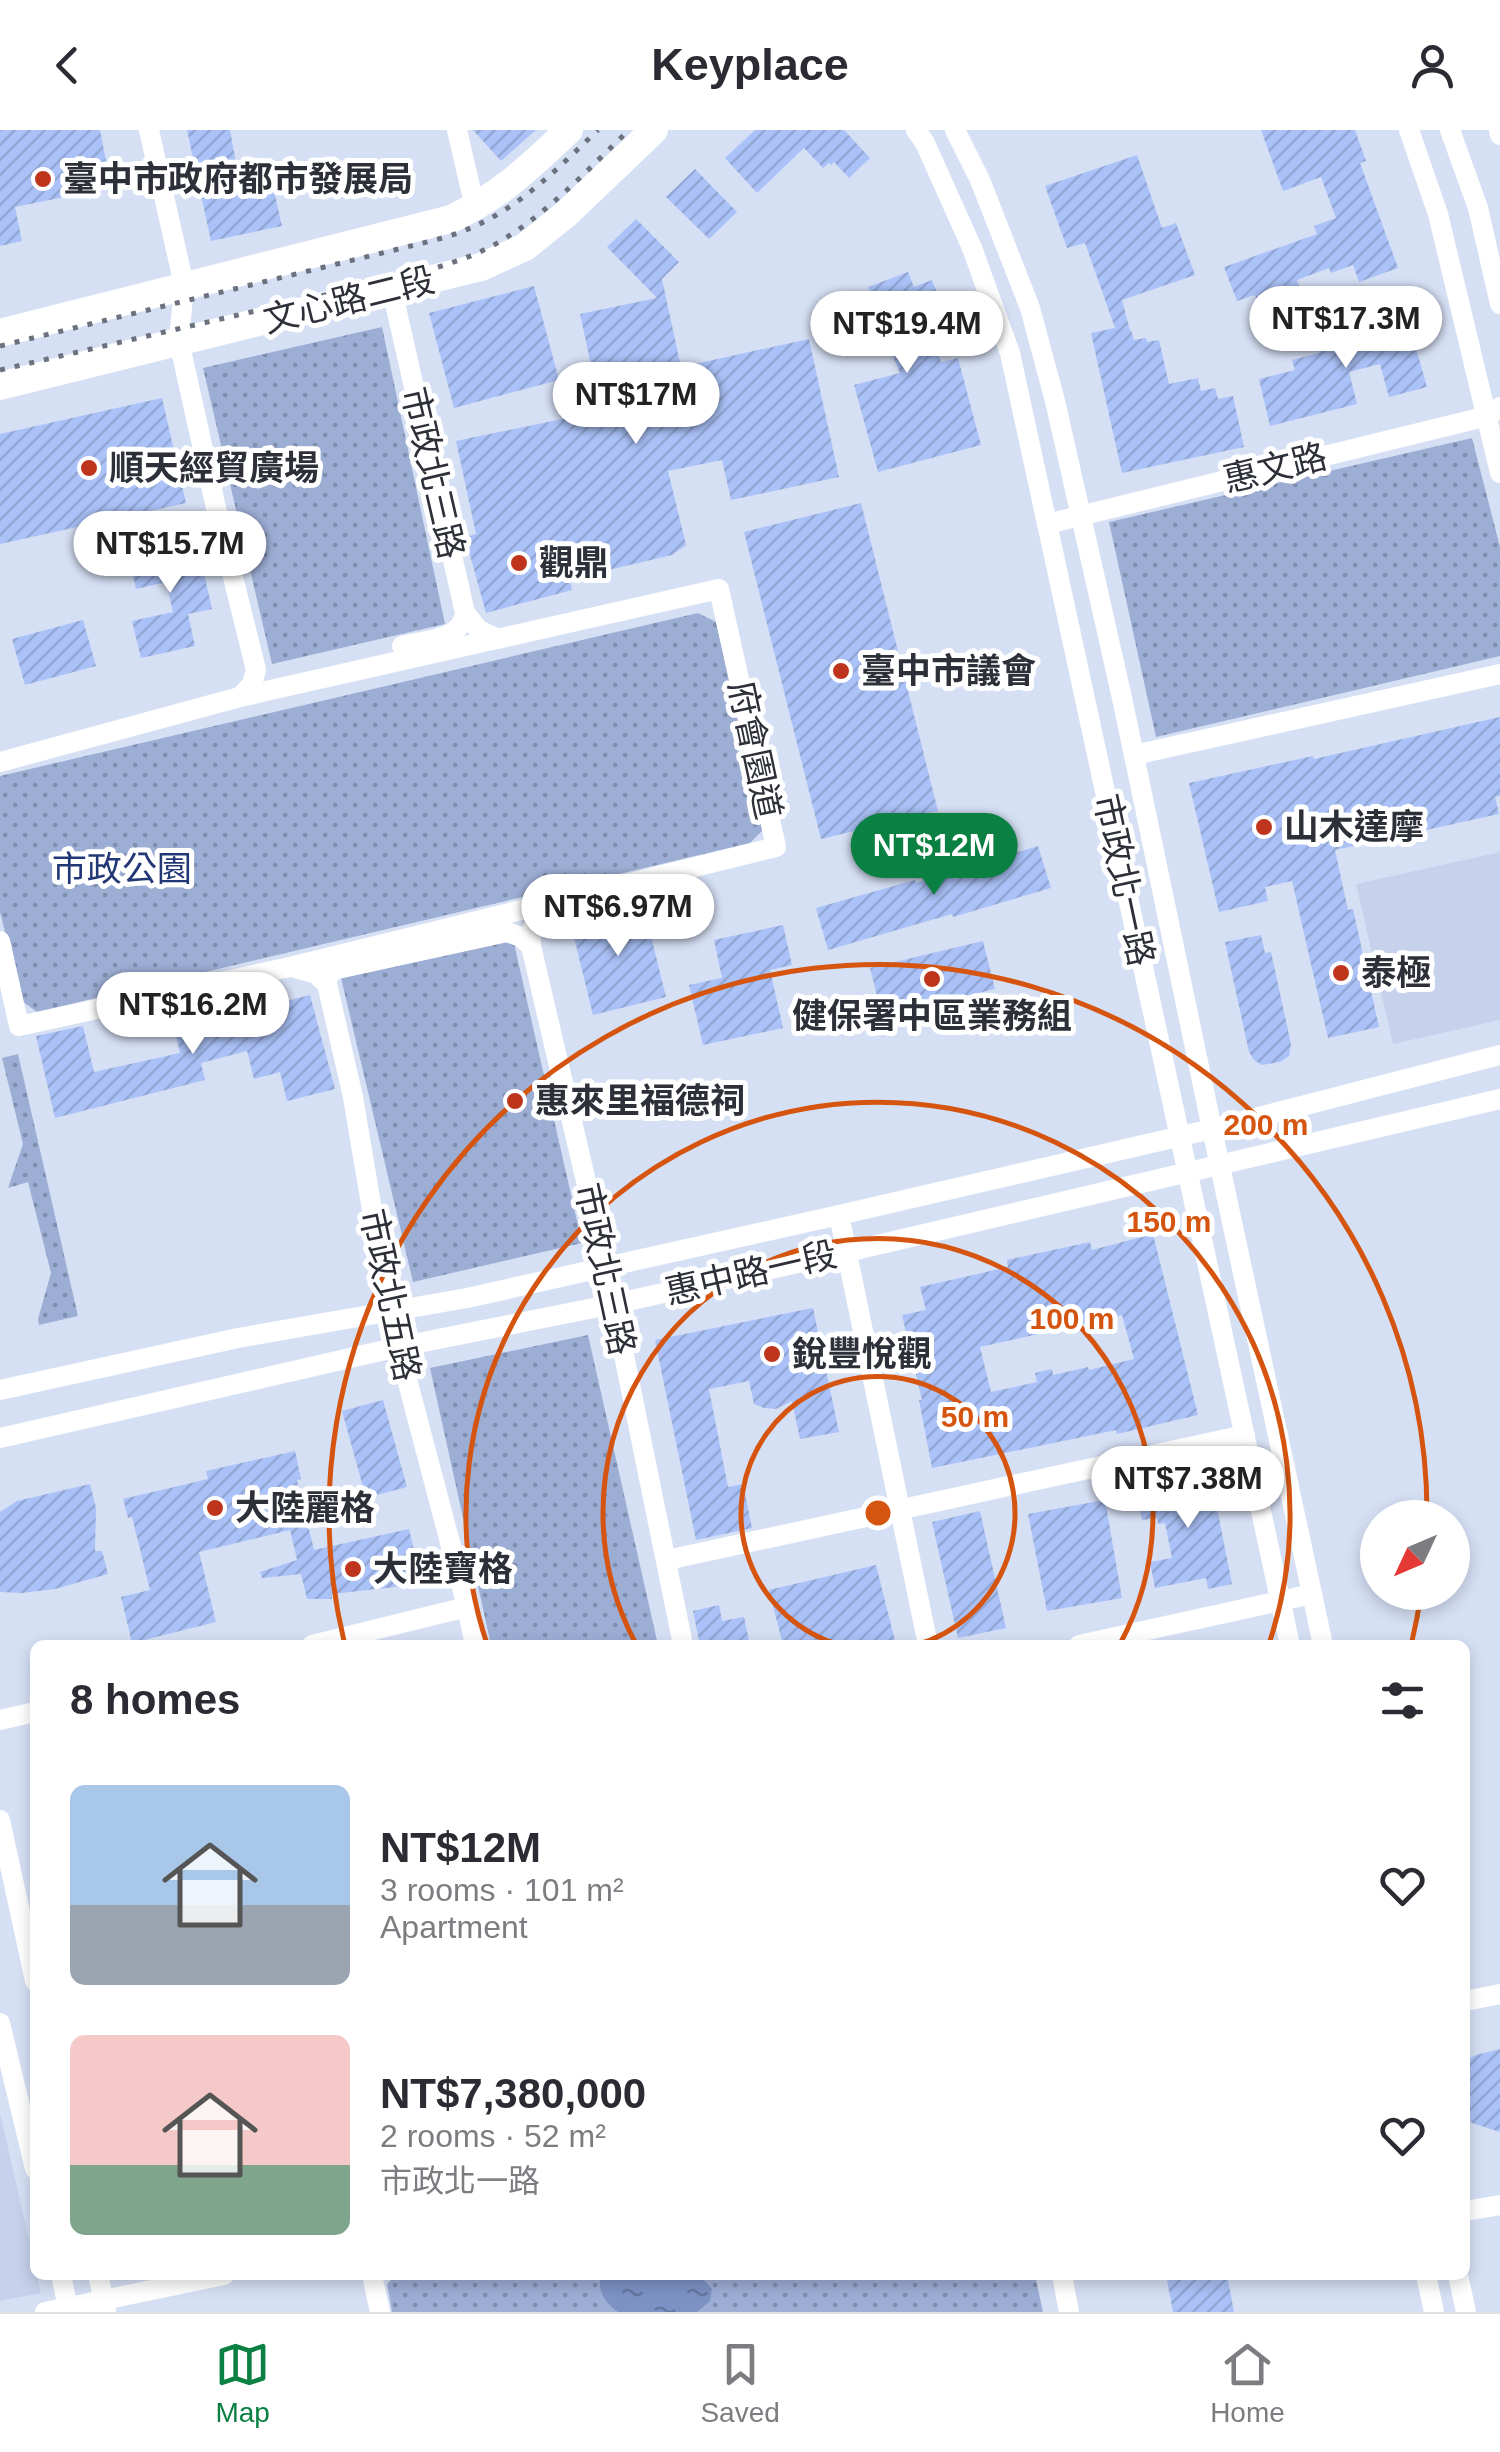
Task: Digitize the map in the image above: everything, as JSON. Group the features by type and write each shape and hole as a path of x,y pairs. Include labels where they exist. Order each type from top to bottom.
{"main road":[{"name":"文心路二段","path":"0,333 451,219 516,180 569,130"},
{"name":"文心路二段","path":"0,386 482,267 525,247 566,214 654,130"}],"street":[{"path":"149,130 184,285 179,341 256,670 252,684 240,697"},
{"path":"457,130 475,208"},
{"name":"市政北一路","path":"916,130 972,248 1010,353 1289,1640"},
{"name":"市政北一路","path":"955,130 980,180 1030,308 1055,401 1321,1640"},
{"path":"1408,130 1438,214 1494,411 1500,473"},
{"path":"1450,130 1478,208 1500,304"},
{"name":"市政北三路","path":"392,290 465,612"},
{"name":"惠文路","path":"1047,524 1494,411"},
{"name":"府會園道","path":"0,762 368,661 498,639 719,589 776,848 554,902 432,940 19,1026 0,941"},
{"path":"256,670 278,677 368,661 452,634 462,625 465,612"},
{"path":"465,612 474,626 498,639"},
{"path":"1134,755 1500,674"},
{"path":"531,946 536,920 554,902"},
{"path":"327,984 333,970 432,940 507,932 522,937 531,946"},
{"name":"市政北三路","path":"531,946 606,1267 682,1640"},
{"path":"290,967 316,974 327,984"},
{"name":"市政北五路","path":"327,984 353,1097 389,1311 474,1640"},
{"name":"惠中路一段","path":"0,1390 238,1338 467,1298 606,1267 1212,1129 1500,1055"},
{"name":"惠中路一段","path":"0,1438 398,1347 847,1252 1500,1098"},
{"path":"838,1215 927,1640"},
{"path":"668,1560 1244,1436"},
{"path":"1102,1640 1312,1594"},
{"path":"332,1640 467,1607"},
{"path":"0,1720 30,1713"},
{"path":"0,1820 26,1895 30,1933"},
{"path":"1470,2001 1500,1994"},
{"path":"1,2032 30,2149"},
{"path":"1470,2210 1500,2205"},
{"path":"61,2280 69,2310"},
{"path":"99,2280 105,2306"},
{"path":"45,2312 105,2306 205,2280"},
{"path":"373,2280 380,2312"},
{"path":"1063,2280 1069,2312"},
{"path":"1427,2280 1434,2312"},
{"path":"1459,2280 1466,2312"}],"shaded area":[{"path":"1500,852 1500,1020 1393,1044 1356,884"},
{"path":"0,2113 30,2243 30,2280 38,2280 41,2293 0,2301"}],"green space":[{"path":"382,327 445,624 272,664 203,368"},
{"path":"1472,438 1500,547 1500,656 1156,737 1109,522"},
{"name":"市政公園","path":"698,613 716,622 763,830 750,843 37,1012 22,1001 0,912 0,776"},
{"path":"513,939 582,1243 413,1282 341,978"},
{"path":"18,1054 78,1316 39,1325 51,1273 28,1182 8,1188 23,1144 2,1058"},
{"path":"588,1335 657,1640 490,1640 430,1368"},
{"path":"391,2280 1036,2280 1043,2312 392,2312 387,2284"}],"water":[{"path":"601,2280 704,2280 712,2289 710,2301 697,2312 618,2312 609,2305"}],"building":[{"name":"臺中市政府都市發展局","path":"0,130 100,130 106,161 84,166 89,192 15,207 22,241 0,246"},
{"path":"187,130 230,130 240,185 271,178 282,226 211,241"},
{"path":"473,130 536,130 501,161"},
{"path":"755,130 844,130 870,158 849,178 834,162 823,168 804,148 757,193 725,158"},
{"path":"1261,130 1355,130 1366,161 1360,163 1398,268 1359,282 1353,265 1331,273 1329,268 1297,280 1303,296 1261,311 1255,295 1237,301 1224,267 1317,234 1314,226 1336,218 1321,177 1283,191"},
{"path":"1137,155 1162,228 1176,223 1195,275 1122,300 1130,331 1134,340 1159,340 1169,384 1198,378 1201,391 1215,388 1218,399 1233,396 1244,447 1122,473 1091,333 1115,328 1085,243 1067,248 1045,186"},
{"path":"695,169 737,212 709,239 666,197"},
{"path":"636,219 679,262 662,279 681,367 809,339 839,477 731,500 722,460 668,471 686,545 672,555 570,579 572,590 486,613 465,537 476,534 456,441 601,411 580,314 657,298 607,247"},
{"path":"908,272 914,287 932,280 945,314 927,321 941,362 958,358 981,445 878,472 854,385 900,373 886,338 842,356 825,316 872,298 868,287"},
{"path":"534,286 559,380 454,408 429,313"},
{"path":"1402,299 1427,387 1389,397 1380,364 1349,372 1357,404 1270,426 1259,379 1295,370 1292,360 1319,353 1318,349 1342,343 1344,353 1378,344 1369,308"},
{"name":"順天經貿廣場","path":"162,398 186,503 0,544 0,434"},
{"name":"臺中市議會","path":"861,503 938,811 821,839 744,532"},
{"path":"196,539 212,609 188,614 195,646 141,658 132,621 173,612 166,582 136,589 128,554"},
{"path":"83,620 96,666 25,685 12,639"},
{"path":"1500,717 1500,796 1495,797 1499,814 1335,850 1348,910 1353,909 1379,1027 1328,1038 1292,881 1265,887 1268,901 1219,912 1189,783"},
{"path":"1038,846 1051,888 828,950 816,908"},
{"path":"643,904 666,997 593,1015 570,921"},
{"path":"783,925 792,965 770,970 783,1028 703,1045 689,985 722,978 714,940"},
{"path":"1261,935 1265,953 1271,952 1291,1044 1289,1056 1262,1065 1249,1052 1225,942"},
{"name":"健保署中區業務組","path":"983,941 995,989 882,1016 870,968"},
{"path":"310,995 335,1089 287,1101 280,1072 254,1079 247,1051 201,1063 205,1080 55,1118 36,1036 83,1026 94,1072 180,1053 170,1009 187,1005 192,1025"},
{"path":"1153,1234 1198,1415 932,1468 922,1400 902,1315 926,1310 920,1287 1008,1267 1007,1260 1090,1242 1092,1250","holes":["1122,1315 1134,1359 1053,1375 1052,1369 1035,1373 1037,1382 991,1392 980,1347"]},
{"path":"813,1308 839,1432 800,1439 792,1401 776,1409 754,1404 749,1381 709,1389 728,1487 743,1484 752,1528 696,1540 655,1340"},
{"path":"383,1400 407,1487 366,1498 342,1411"},
{"path":"295,1451 301,1479 297,1480 314,1550 409,1529 422,1584 332,1594 332,1599 307,1599 301,1574 262,1578 260,1572 297,1560 290,1530 199,1552 216,1622 131,1640 121,1597 150,1590 132,1517 128,1518 123,1499 208,1479 206,1471"},
{"path":"1209,1467 1232,1584 1208,1589 1206,1578 1155,1588 1150,1562 1172,1558 1165,1523 1158,1524 1157,1518 1142,1520 1136,1491 1185,1481 1183,1472"},
{"path":"90,1484 96,1508 95,1551 102,1551 108,1574 55,1589 0,1592 0,1512 17,1501"},
{"path":"1105,1500 1122,1598 1047,1611 1028,1514"},
{"path":"980,1511 1006,1628 958,1638 932,1522"},
{"path":"876,1565 895,1640 782,1640 769,1590"},
{"path":"719,1605 722,1621 744,1617 749,1640 699,1640 693,1611"},
{"path":"1500,2049 1500,2132 1470,2121 1470,2058"},
{"path":"1167,2280 1228,2280 1234,2312 1173,2312"}],"railway":[{"path":"0,346 460,232 493,217 525,195 598,130"},
{"path":"0,370 416,274 463,259 528,223 629,130"}],"place":[{"name":"臺中市政府都市發展局","path":"43,179"},
{"name":"順天經貿廣場","path":"89,468"},
{"name":"觀鼎","path":"519,563"},
{"name":"臺中市議會","path":"841,671"},
{"name":"山木達摩","path":"1264,827"},
{"name":"泰極","path":"1341,973"},
{"name":"健保署中區業務組","path":"932,979"},
{"name":"惠來里福德祠","path":"515,1101"},
{"name":"銳豐悅觀","path":"772,1354"},
{"name":"大陸麗格","path":"215,1508"},
{"name":"大陸寶格","path":"353,1569"}]}
